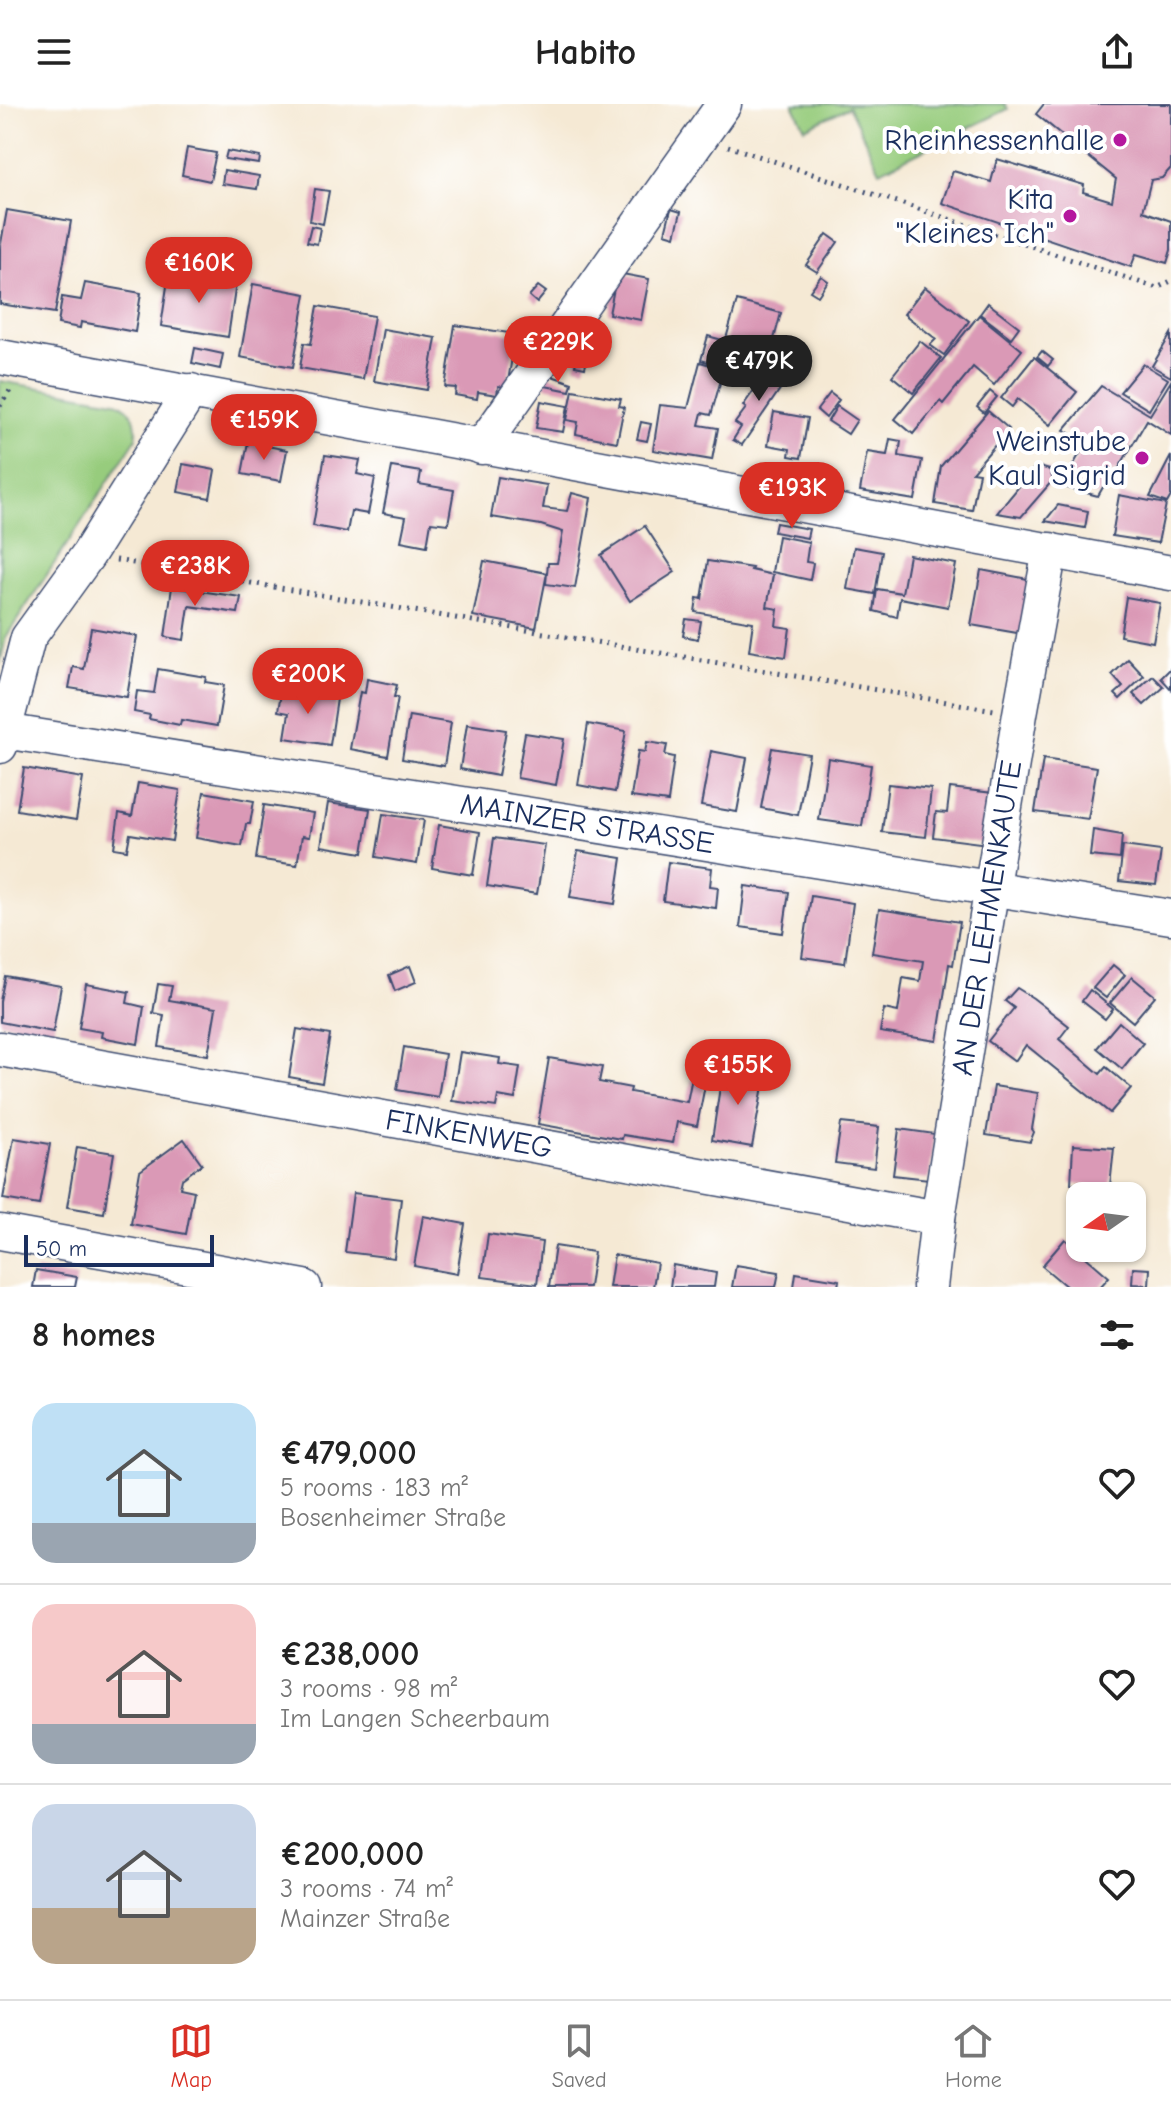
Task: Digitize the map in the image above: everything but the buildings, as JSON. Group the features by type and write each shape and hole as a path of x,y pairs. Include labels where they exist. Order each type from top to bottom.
{"street":[{"path":"481,447 724,104"},
{"path":"0,357 1171,573"},
{"path":"2,738 28,638 88,555 191,391"},
{"name":"AN DER LEHMENKAUTE","path":"930,1287 938,1218 1020,714 1050,550"},
{"name":"MAINZER STRASSE","path":"2,738 1171,917"},
{"name":"FINKENWEG","path":"0,1049 938,1218"},
{"path":"0,1232 304,1287"}],"path":[{"path":"701,137 1157,288 1171,281"},
{"path":"88,555 1020,714"}],"green space":[{"path":"793,104 1005,104 1008,109 880,171 849,107 805,128"},
{"path":"0,381 115,401 130,411 135,420 136,439 6,637 0,664"}],"place":[{"name":"Rheinhessenhalle","path":"1120,140"},
{"name":"Kita \"Kleines Ich\"","path":"1070,216"},
{"name":"Weinstube Kaul Sigrid","path":"1142,458"}]}
